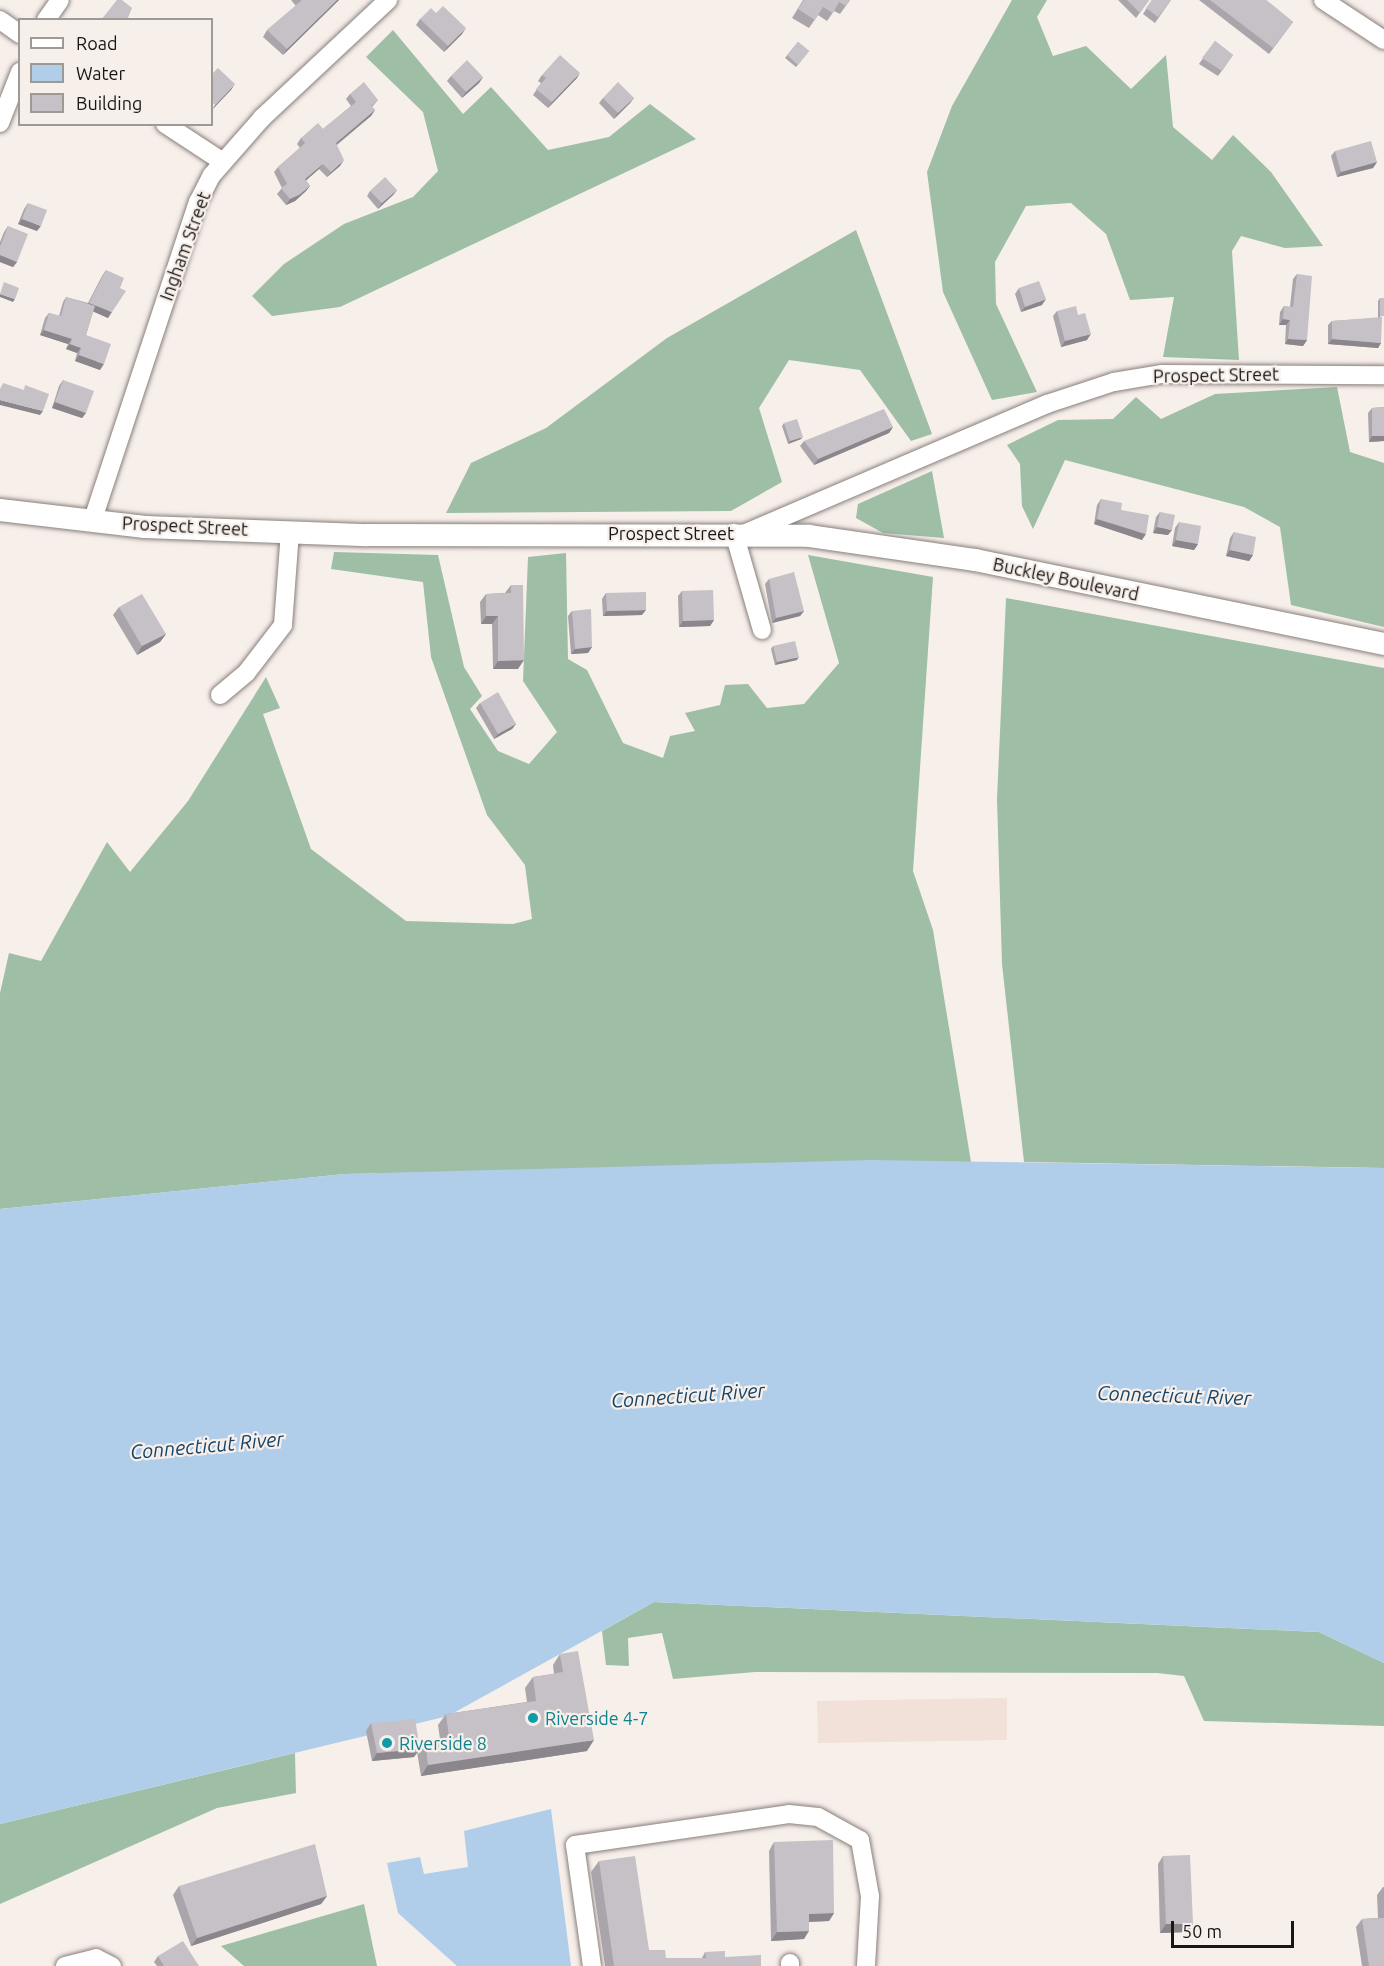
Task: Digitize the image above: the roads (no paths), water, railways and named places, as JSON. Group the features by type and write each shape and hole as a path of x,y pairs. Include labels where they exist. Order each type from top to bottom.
{"main road":[{"name":"Prospect Street","path":"0,510 93,519 145,527 290,531 740,533"},
{"name":"Buckley Boulevard","path":"740,533 885,544 975,560 1384,644"}],"street":[{"path":"47,18 60,0"},
{"name":"Ingham Street","path":"93,519 198,202 223,162 388,0"},
{"path":"1323,0 1384,40"},
{"path":"0,20 18,33"},
{"path":"0,123 18,77"},
{"path":"168,126 223,162"},
{"name":"Prospect Street","path":"740,533 1047,404 1114,382 1162,374 1384,375"},
{"path":"220,695 247,672 283,625 290,531"},
{"path":"740,533 762,630"},
{"path":"592,1966 576,1845 789,1814 818,1817 860,1840 870,1896 866,1966"},
{"path":"65,1966 96,1958 112,1966"}],"water":[{"name":"Connecticut River","path":"870,1160 1384,1168 1384,1663 1319,1632 654,1602 448,1716 0,1824 0,1209 345,1174"},
{"path":"551,1809 571,1966 457,1966 398,1913 387,1863 420,1857 424,1874 468,1867 464,1831"}],"place":[{"name":"Riverside 4-7","path":"533,1718"},
{"name":"Riverside 8","path":"387,1743"}]}
